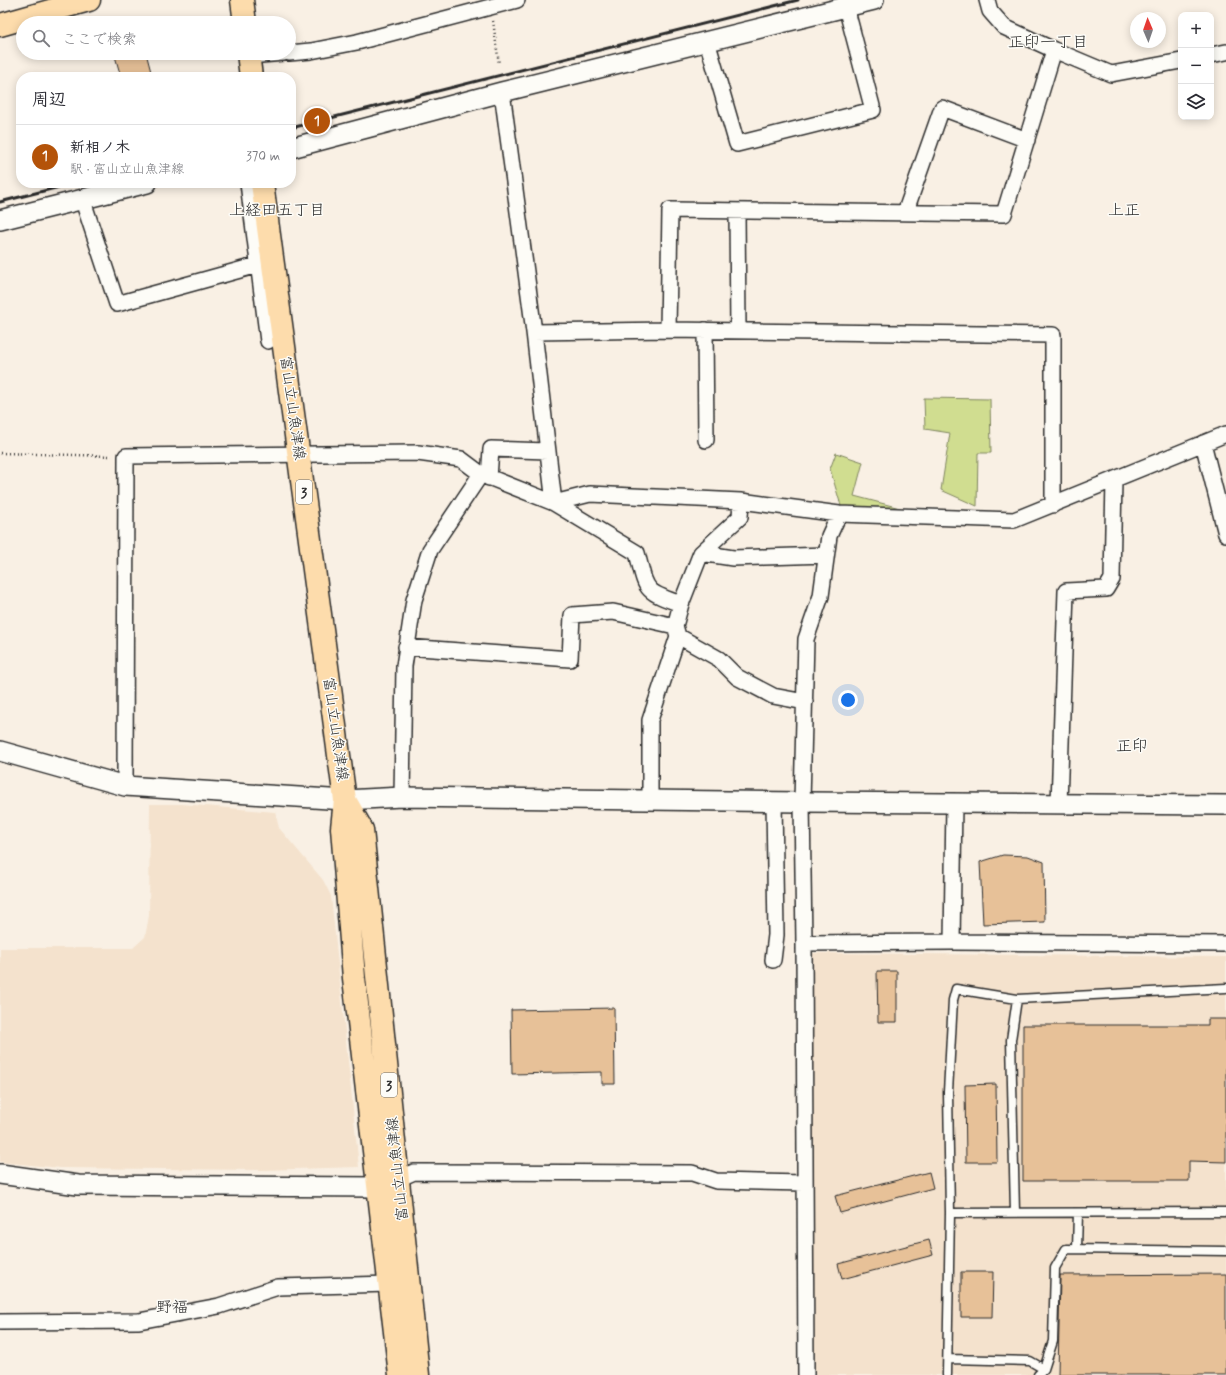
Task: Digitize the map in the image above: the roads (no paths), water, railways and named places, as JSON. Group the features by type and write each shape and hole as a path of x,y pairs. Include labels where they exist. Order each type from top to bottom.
{"main road":[{"path":"32,16 89,0"},
{"path":"242,0 244,16"},
{"path":"0,25 16,21"},
{"path":"249,60 250,72"},
{"name":"富山立山魚津線","path":"263,188 345,800 342,828 354,978 418,1375"},
{"name":"富山立山魚津線","path":"388,1183 390,1284 400,1375"}],"street":[{"path":"296,52 358,42 491,3 517,0"},
{"path":"296,147 502,92 874,0"},
{"path":"987,0 990,11 1004,27 1112,74 1178,62"},
{"path":"707,41 737,144 873,110 846,7"},
{"path":"668,330 670,210 1004,214 1054,50"},
{"path":"1214,54 1226,52"},
{"path":"502,92 534,332 554,503"},
{"path":"904,213 942,108 1027,140"},
{"path":"0,220 125,188"},
{"path":"249,188 268,341"},
{"path":"82,198 117,304 258,265"},
{"path":"737,211 738,330"},
{"path":"705,330 706,440"},
{"path":"534,332 738,330 1053,335 1053,504"},
{"path":"554,503 590,494 741,501 839,514 1014,520 1226,434"},
{"path":"1203,443 1226,534"},
{"path":"402,797 404,666 406,647 414,600 430,550 485,476 491,449 547,451"},
{"path":"125,786 126,456 418,453 462,459 485,476 554,503 637,553 646,586 656,595 681,604"},
{"path":"1059,804 1066,591 1106,589 1112,579 1114,480"},
{"path":"650,800 650,720 677,631 681,604 701,553 740,517 741,501"},
{"path":"806,1375 802,802 806,639 820,596 829,536 839,514"},
{"path":"701,553 733,558 826,555"},
{"path":"406,647 570,659 572,615 613,612 677,631 719,659 737,677 772,696 804,702"},
{"path":"0,751 125,786 345,800 402,797 774,802 1226,805"},
{"path":"772,960 776,935 774,802"},
{"path":"952,942 954,803"},
{"path":"804,943 952,942 1226,944"},
{"path":"0,1174 78,1185 388,1183 414,1172 692,1173 716,1181 804,1183"},
{"path":"0,1322 139,1321 218,1306 278,1287 390,1284"}],"lane":[{"path":"947,1375 950,1214 948,1092 952,1000 956,989 1017,999 1226,988"},
{"path":"1015,1213 1011,1040 1017,999"},
{"path":"1077,1249 1078,1212"},
{"path":"950,1214 1226,1212"},
{"path":"948,1358 1030,1360 1041,1372 1053,1341 1055,1268 1066,1249 1226,1251"}],"railway":[{"path":"296,127 798,0"},
{"path":"0,202 55,188"}],"place":[{"name":"新相ノ木","path":"317,121"}],"district":[{"name":"正印一丁目","path":"1048,41"},
{"name":"上経田五丁目","path":"277,209"},
{"name":"上正","path":"1124,209"},
{"name":"正印","path":"1132,745"},
{"name":"野福","path":"172,1306"}]}
